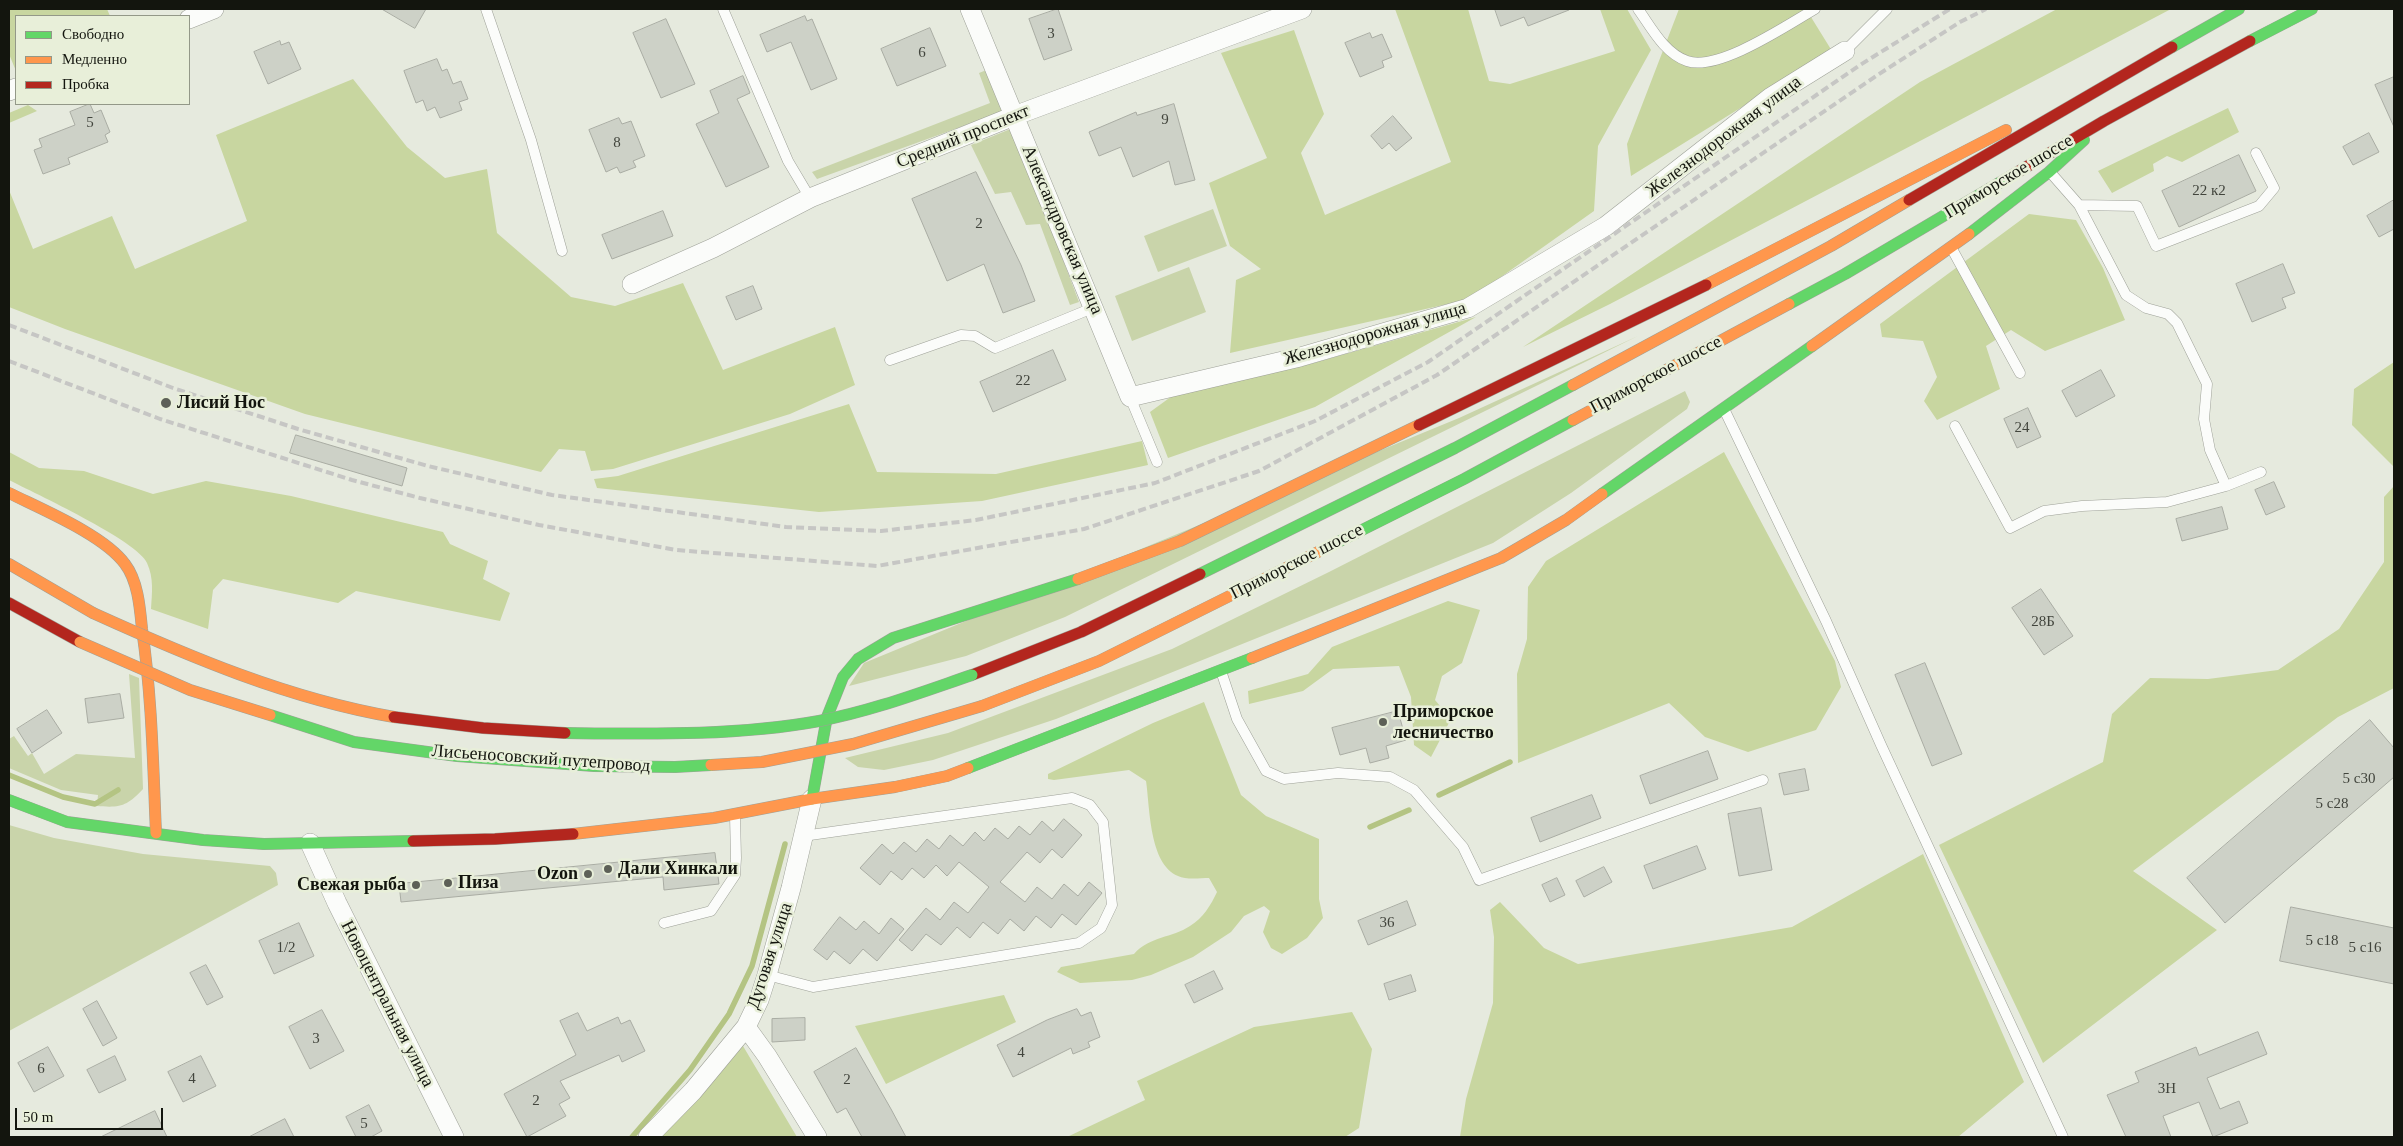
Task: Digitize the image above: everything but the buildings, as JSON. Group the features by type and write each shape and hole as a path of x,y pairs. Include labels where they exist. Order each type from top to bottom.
{"main road":[{"name":"Приморское шоссе","path":"972,675 1082,632 1455,448 1830,246 2239,9"},
{"name":"Приморское шоссе","path":"982,706 1100,661 1464,479 1845,274 2104,121 2215,59 2312,9"},
{"path":"812,799 827,717 843,677 858,659 893,638 1068,584 1180,541 1658,310 2207,26"},
{"path":"9,800 67,822 220,841 310,843 495,839 580,833 735,814 812,799 895,787 947,776 1501,558 1566,520 1951,248 2049,172 2104,121"},
{"path":"9,493 96,541 126,565 133,579 139,606 148,694 156,833"},
{"name":"Лисьеносовский путепровод","path":"9,564 94,613 199,661 313,698 374,713 463,727 614,734 753,730 841,716 972,675"},
{"name":"Лисьеносовский путепровод","path":"9,603 80,642 190,690 354,742 457,756 594,766 675,767 762,762 853,744 982,706"}],"street":[{"path":"190,19 214,9"},
{"name":"Александровская улица","path":"970,9 1095,307 1130,397"},
{"name":"Средний проспект","path":"632,284 713,248 810,198 1014,116 1302,9"},
{"name":"Железнодорожная улица","path":"1130,397 1300,357 1468,308 1606,226 1771,97 1845,51"},
{"name":"Дуговая улица","path":"648,1137 693,1091 746,1027 759,1000 767,975 791,888 812,799"},
{"name":"Новоцентральная улица","path":"310,843 366,964 454,1137"},
{"path":"746,1027 767,1056 817,1137"}],"lane":[{"path":"486,9 531,140 562,251"},
{"path":"724,9 788,162 810,198"},
{"path":"1638,9 1659,40 1675,55 1687,62 1702,63 1733,55 1815,9"},
{"path":"1845,51 1887,9"},
{"path":"2079,205 2137,206 2156,246 2259,206 2274,188 2256,153"},
{"path":"2049,172 2079,205 2126,295 2146,308 2168,314 2177,323 2207,384 2206,427 2210,450 2226,486"},
{"path":"1951,248 2020,373"},
{"path":"890,360 961,335 976,336 995,348 1095,307"},
{"path":"1130,397 1157,462"},
{"path":"1724,410 1826,621 1881,745 2063,1137"},
{"path":"1955,426 2010,528 2044,511 2082,506 2167,502 2226,486 2261,472"},
{"path":"1220,670 1237,719 1266,771 1284,779 1338,773 1390,777 1414,790 1464,847 1479,880 1763,780"},
{"path":"767,975 813,987 1079,943 1100,928 1112,905 1103,822 1090,805 1072,798 803,836"},
{"path":"664,923 712,911 734,875 736,858 735,814"}],"green space":[{"path":"9,9 107,9 110,15 15,15 15,69 9,54"},
{"path":"1395,9 1468,9 1489,81 1510,84 1615,51 1600,9 1627,9 1651,50 1598,146 1594,211 1470,299 1230,353 1236,280 1261,269 1230,246 1209,183 1267,158 1221,53 1294,30 1324,114 1301,153 1325,215 1451,162"},
{"path":"1679,9 1806,9 1832,51 1631,176 1627,144"},
{"path":"2057,9 2171,9 1610,304 1523,347 1920,82"},
{"path":"989,69 1004,106 1002,112 817,179 812,172 990,103 979,73"},
{"path":"353,79 407,147 445,178 487,169 497,233 571,297 615,306 683,283 723,370 835,327 855,385 790,414 613,469 591,471 585,451 559,449 541,472 305,414 65,329 9,307 9,190 33,249 112,216 135,269 247,221 216,135"},
{"path":"28,105 37,111 9,123 9,113"},
{"path":"2228,108 2239,132 2182,162 2167,156 2153,164 2154,171 2112,193 2098,171"},
{"path":"1013,128 1079,302 1070,305 1040,224 1026,225 1011,192 995,194 971,145"},
{"path":"1213,209 1227,246 1158,272 1144,236"},
{"path":"2029,214 2076,220 2103,268 2125,320 2045,351 2011,330 1986,346 2000,389 1937,420 1924,401 1937,377 1923,341 1882,337 1880,324"},
{"path":"1189,267 1206,312 1132,341 1115,296"},
{"path":"1476,317 1315,407 1168,458 1150,412 1179,391 1310,364"},
{"path":"1638,336 1065,617 966,656 849,686 864,663 1459,418"},
{"path":"2394,362 2394,467 2352,425 2354,389"},
{"path":"1685,391 1690,402 1687,409 1571,493 1493,543 1056,719 933,760 884,770 858,767 845,758 948,733 1172,649 1329,572"},
{"path":"849,404 877,472 996,474 1142,441 1148,465 982,501 819,512 597,488 594,479 618,476"},
{"path":"9,452 39,468 84,471 153,494 206,481 291,496 443,532 450,544 488,561 483,579 510,593 500,621 356,591 338,603 223,579 213,590 208,629 151,609 151,574 147,563 140,554 106,530 9,480"},
{"path":"1724,452 1835,661 1841,687 1816,730 1748,752 1705,737 1669,703 1518,763 1517,674 1527,639 1528,587 1546,561"},
{"path":"2394,486 2394,688 2338,717 2133,871 2217,930 2043,1063 1939,845 2103,762 2112,714 2150,678 2208,679 2278,670 2339,629 2384,562 2384,497"},
{"path":"1448,601 1480,610 1462,663 1442,676 1435,700 1451,719 1431,757 1414,745 1411,697 1399,666 1333,669 1303,691 1249,704 1248,691 1308,674 1332,647"},
{"path":"129,674 139,678 143,789 132,799 118,806 97,806 98,795 61,790 9,768 9,739 14,736 28,756 32,753 44,774 76,754 135,758"},
{"path":"1204,702 1241,795 1266,816 1319,839 1319,899 1323,918 1307,938 1282,954 1271,948 1263,932 1270,911 1264,906 1244,916 1231,932 1193,957 1151,975 1132,980 1080,983 1057,972 1061,967 1134,954 1154,940 1183,930 1195,923 1203,915 1217,892 1209,878 1178,876 1168,870 1161,860 1156,848 1150,819 1146,781 1129,770 1054,780 1048,779 1048,774 1153,723"},
{"path":"9,825 54,838 143,854 270,866 276,873 278,885 9,1031"},
{"path":"1923,854 2024,1082 1958,1137 1460,1137 1466,1099 1493,1003 1494,937 1490,910 1500,902 1544,948 1578,964 1792,927"},
{"path":"1004,995 1016,1022 886,1084 855,1026"},
{"path":"1352,1012 1372,1049 1359,1128 1345,1137 1067,1137 1145,1100 1137,1081 1254,1027"},
{"path":"743,1046 797,1137 660,1137"}],"waterway":[{"path":"1439,795 1510,762"},
{"path":"9,775 63,797 95,804 118,790"},
{"path":"1370,827 1409,810"},
{"path":"632,1137 690,1070 729,1014 752,966 785,844"}],"railway":[{"path":"9,325 173,388 298,429 428,466 552,495 786,527 881,531 976,520 1155,483 1315,421 1428,362 1860,65 1950,9"},
{"path":"9,361 160,419 352,480 420,498 539,525 676,550 877,566 1084,529 1259,471 1437,375 1876,76 1960,22 1986,9"}],"traffic: fast":[{"path":"2172,47 2239,9"},
{"path":"2250,41 2312,9"},
{"path":"1969,234 2049,172 2084,140"},
{"path":"1789,304 1845,274 2011,176"},
{"path":"1602,494 1812,346"},
{"path":"1200,574 1455,448 1573,385"},
{"path":"1330,546 1464,479 1573,420"},
{"path":"812,799 827,717 843,677 858,659 893,638 1078,579"},
{"path":"968,768 1252,658"},
{"path":"565,733 725,732 788,726 858,712 897,701 972,675"},
{"path":"270,715 354,742 457,756 594,766 675,767 711,765"},
{"path":"9,800 67,822 203,840 264,844 413,841"}],"traffic: slow":[{"path":"1706,285 2006,130"},
{"path":"1573,385 1831,246 1909,200"},
{"path":"1812,346 1969,234"},
{"path":"1573,420 1789,304"},
{"path":"1078,579 1180,541 1419,425"},
{"path":"9,493 88,533 103,543 125,564 133,578 139,604 148,680 156,833"},
{"path":"1252,658 1501,558 1566,520 1602,494"},
{"path":"982,706 1099,661 1330,546"},
{"path":"9,564 93,613"},
{"path":"93,613 240,675 316,699 394,717"},
{"path":"80,642 190,690 270,715"},
{"path":"711,765 762,762 853,744 982,706"},
{"path":"573,834 714,818 812,799 895,787 947,776 968,768"}],"traffic: jam":[{"path":"2011,176 2104,121 2250,41"},
{"path":"1909,200 2172,47"},
{"path":"1419,425 1706,285"},
{"path":"972,675 1081,632 1200,574"},
{"path":"9,603 80,642"},
{"path":"394,717 483,728 565,733"},
{"path":"413,841 495,839 573,834"}],"place":[{"name":"Лисий Нос","path":"166,403"},
{"name":"Приморское лесничество","path":"1383,722"},
{"name":"Дали Хинкали","path":"608,869"},
{"name":"Ozon","path":"588,874"},
{"name":"Пиза","path":"448,883"},
{"name":"Свежая рыба","path":"416,885"}]}
